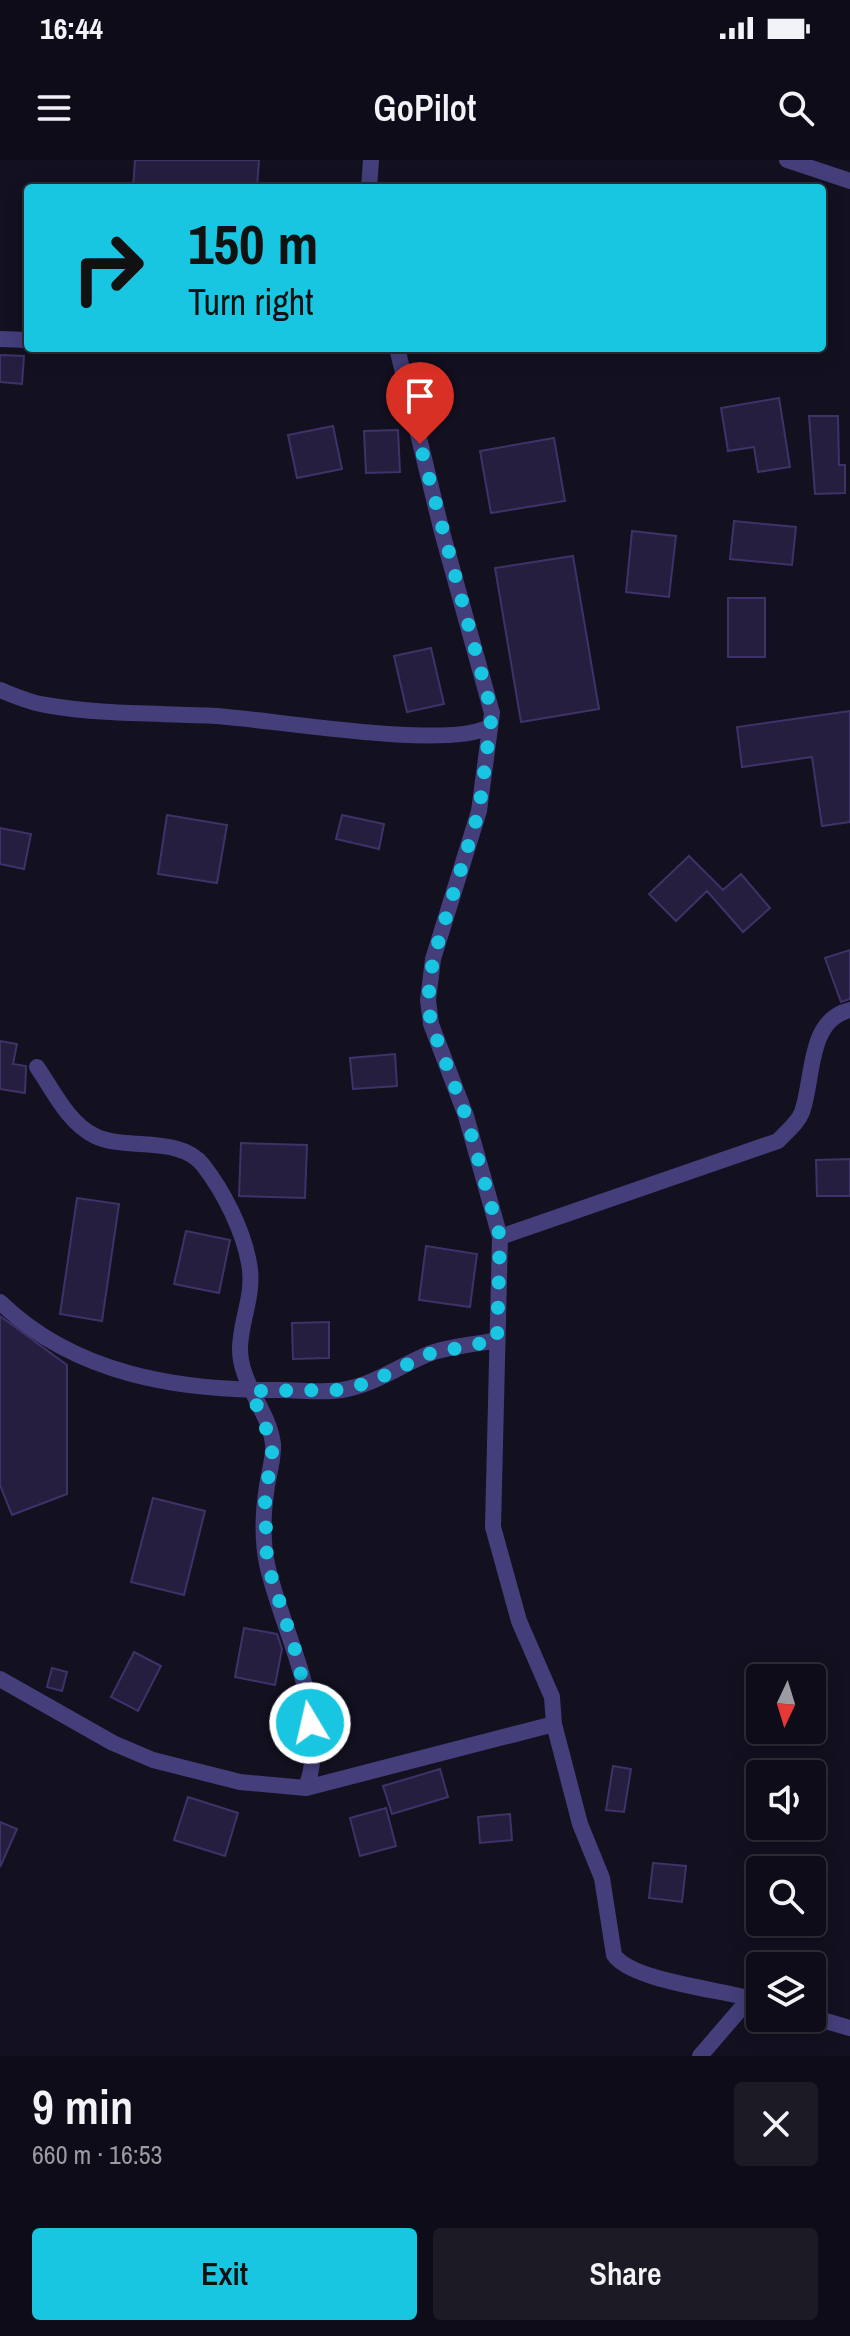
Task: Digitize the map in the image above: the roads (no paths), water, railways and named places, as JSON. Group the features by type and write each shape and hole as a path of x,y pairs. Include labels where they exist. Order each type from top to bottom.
{"street":[{"path":"369,184 371,160"},
{"path":"787,160 850,181"},
{"path":"0,339 24,340"},
{"path":"398,352 442,532 490,703 491,721 487,728 479,811 433,959 428,1000 431,1024 466,1116 500,1237 493,1527 519,1621 552,1697 554,1724 580,1824 602,1878 614,1955 620,1965 746,1997"},
{"path":"0,690 42,705 85,711 216,717 415,735 478,732 487,728"},
{"path":"500,1237 778,1141 801,1116 815,1047 825,1027 850,1010"},
{"path":"37,1067 72,1118 93,1135 118,1144 185,1151 201,1162 240,1231 249,1262 252,1288 240,1347 251,1391 273,1446 264,1531 267,1563 306,1695 313,1750 313,1769 306,1788"},
{"path":"0,1302 39,1336 115,1371 156,1381 251,1391 341,1390 371,1382 429,1354 497,1340"},
{"path":"0,1679 113,1743 153,1760 240,1782 306,1788 554,1724"},
{"path":"700,2056 746,2008"},
{"path":"826,2021 850,2028"}]}
